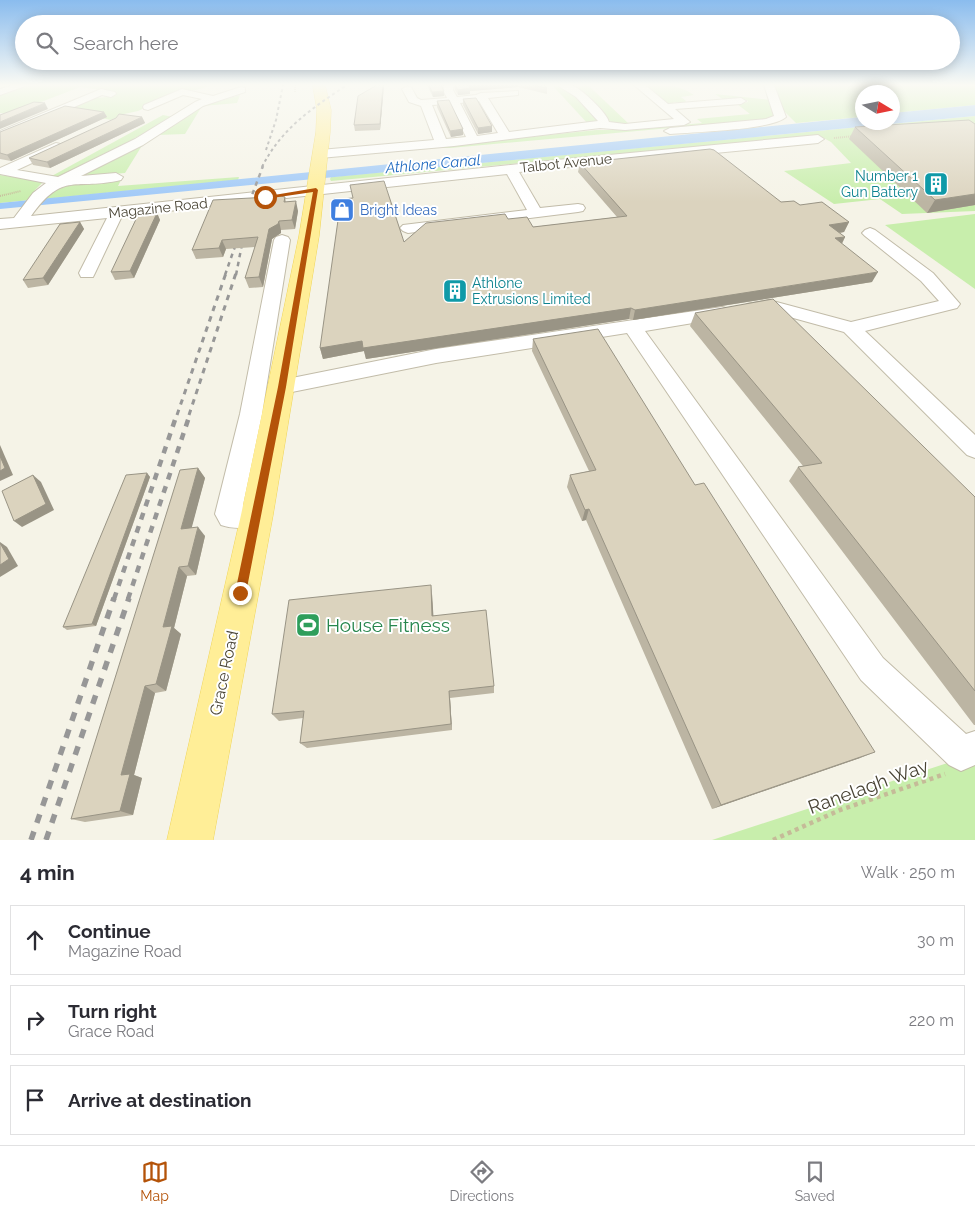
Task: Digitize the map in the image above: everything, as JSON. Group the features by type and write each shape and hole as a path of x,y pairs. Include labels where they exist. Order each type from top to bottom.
{"main road":[{"name":"Grace Road","path":"190,840 282,387 318,173 323,124"}],"street":[{"path":"0,136 27,124"},
{"path":"20,222 49,187 144,139 169,124"},
{"path":"434,124 441,142"},
{"path":"466,124 473,140"},
{"path":"498,124 505,136"},
{"path":"318,173 406,145 454,142 600,125 625,128 660,124"},
{"path":"406,145 416,151 433,152 743,124"},
{"path":"0,136 17,140"},
{"path":"144,139 168,138"},
{"path":"70,140 4,171 60,182 116,177"},
{"name":"Talbot Avenue","path":"318,173 511,169 818,140"},
{"path":"511,169 536,213"},
{"name":"Magazine Road","path":"0,224 265,197 318,173"},
{"path":"408,228 578,208"},
{"path":"87,273 117,212"},
{"path":"851,328 951,304 927,277 870,233"},
{"path":"257,515 230,517 228,514 251,414 282,240"},
{"path":"282,387 436,356 633,328 769,305 851,328 975,449"},
{"path":"633,328 872,669 961,753 975,748"}],"path":[{"path":"818,140 863,135"},
{"name":"Ranelagh Way","path":"773,840 840,810 948,773"}],"green space":[{"path":"146,124 160,124 95,160 55,178 50,177"},
{"path":"174,124 191,124 185,134 157,135"},
{"path":"690,124 713,124 450,148 426,148 596,130 631,130"},
{"path":"900,124 975,124 975,211 902,214 880,199 834,204 784,171 851,163 831,142 818,135 331,181 331,177 855,127 855,130 900,130"},
{"path":"143,144 125,173 88,176 83,174"},
{"path":"0,175 40,181 42,183 35,190 30,200 0,203"},
{"path":"239,177 238,180 44,199 61,188 81,183 121,180 118,186"},
{"path":"975,214 975,289 885,225"},
{"path":"975,754 975,840 712,840"}],"water":[{"name":"Athlone Canal","path":"790,124 855,124 855,127 0,209 0,203"}],"building":[{"path":"19,124 76,124 7,155 0,153 0,132"},
{"path":"103,124 127,124 47,162 29,158"},
{"path":"447,124 461,124 463,129 450,131"},
{"path":"476,124 491,124 492,126 478,128"},
{"name":"Number 1 Gun Battery","path":"901,124 975,124 975,194 935,200 858,130 900,130"},
{"path":"714,150 781,202 794,201 800,205 822,202 849,222 829,225 845,237 835,238 878,272 635,310 631,308 363,348 362,341 320,348 341,199 353,198 350,185 384,181 404,242 426,223 505,214 508,219 527,217 533,227 627,216 580,163"},
{"path":"271,194 285,197 284,202 296,201 292,220 279,221 278,224 269,229 259,277 245,278 258,237 222,240 219,248 192,250 213,200 270,197"},
{"path":"157,213 130,271 111,272 138,215"},
{"path":"80,222 43,278 23,280 60,224"},
{"path":"773,299 975,497 975,691 798,467 822,463 695,313"},
{"path":"598,329 695,485 704,483 875,752 721,805 589,509 585,510 570,475 596,470 533,339"},
{"path":"0,456 5,468 0,471"},
{"path":"198,468 181,529 198,527 188,566 179,567 163,627 172,626 156,684 145,686 121,775 130,774 120,811 71,819 180,470"},
{"path":"147,473 92,624 63,627 126,475"},
{"path":"33,475 46,504 14,521 2,491"},
{"path":"0,543 9,559 0,565"},
{"path":"431,585 432,616 486,610 494,686 449,691 451,724 300,743 304,711 272,714 289,600"}],"railway":[{"path":"266,150 275,124"},
{"path":"262,167 278,141 294,124"},
{"path":"246,211 263,166"},
{"path":"225,275 239,235"},
{"path":"236,275 243,239"},
{"path":"177,415 226,273"},
{"path":"189,415 236,273"},
{"path":"114,599 177,414"},
{"path":"128,599 190,414"},
{"path":"31,840 114,598"},
{"path":"46,840 129,598"}],"place":[{"name":"Number 1 Gun Battery","path":"936,184"},
{"name":"Bright Ideas","path":"342,210"},
{"name":"Athlone Extrusions Limited","path":"455,291"},
{"name":"House Fitness","path":"308,625"}],"route":[{"path":"240,593 282,387 316,190 265,197"}]}
